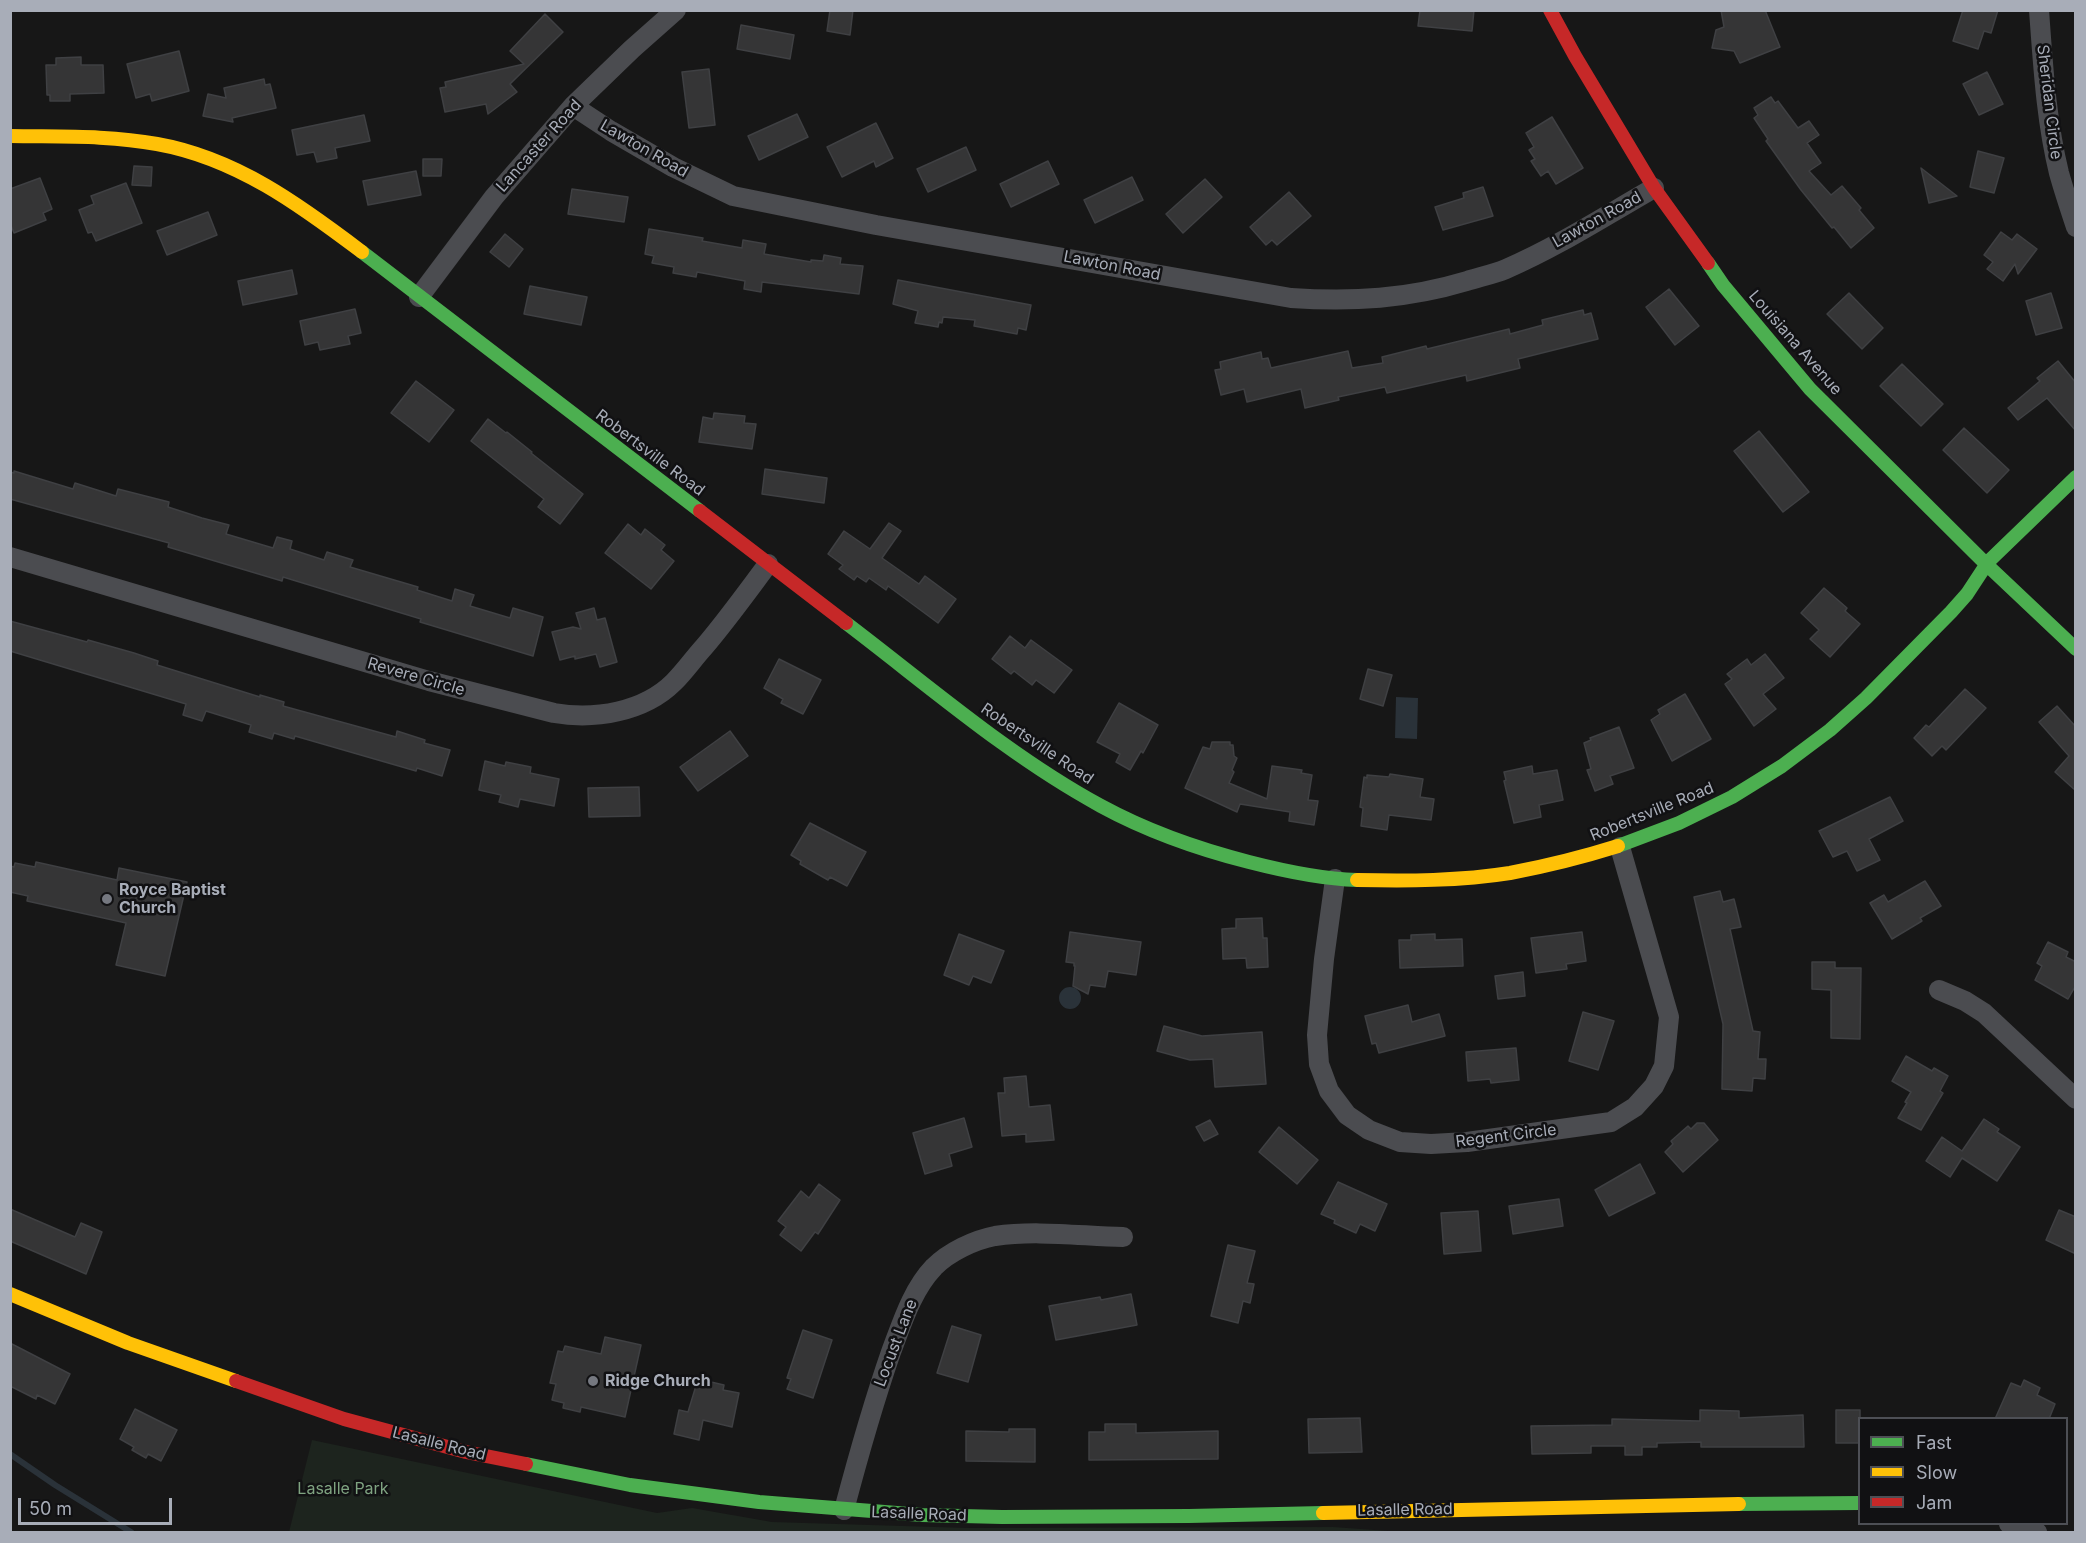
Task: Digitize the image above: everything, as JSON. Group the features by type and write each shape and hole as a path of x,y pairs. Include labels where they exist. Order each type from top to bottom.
{"street":[{"name":"Lancaster Road","path":"418,297 494,197 573,106 676,10"},
{"name":"Louisiana Avenue","path":"1551,10 1575,57 1654,188 1723,285 1810,389 1986,564 2076,649"},
{"name":"Sheridan Circle","path":"2039,10 2044,76 2054,146 2059,172 2076,226"},
{"name":"Lawton Road","path":"573,106 673,168 733,196 876,225 1291,298 1340,301 1393,297 1437,290 1504,270 1578,232 1654,188"},
{"name":"Robertsville Road","path":"10,136 145,142 175,148 240,171 269,186 308,211 1020,756 1094,802 1145,827 1205,850 1265,866 1335,879 1441,881 1526,871 1620,847 1705,810 1752,786 1829,730 1874,690 1967,594 1986,564 2076,477"},
{"name":"Revere Circle","path":"10,557 429,681 574,716 622,711 642,704 673,683 728,619 768,564"},
{"name":"Regent Circle","path":"1335,879 1317,1035 1318,1064 1329,1091 1347,1114 1369,1130 1401,1142 1431,1144 1467,1142 1611,1122 1635,1107 1654,1086 1664,1066 1669,1017 1620,847"},
{"path":"1939,990 1965,1001 1984,1014 2076,1099"},
{"name":"Locust Lane","path":"844,1510 870,1412 902,1322 914,1296 934,1267 962,1247 994,1236 1042,1234 1123,1237"},
{"name":"Lasalle Road","path":"10,1294 128,1343 322,1412 455,1449 630,1485 759,1502 922,1515 1002,1517 1189,1516 1689,1503 1858,1503"},
{"path":"2012,1525 2037,1533"}],"green space":[{"name":"Lasalle Park","path":"312,1440 657,1513 692,1508 772,1522 968,1528 1333,1527 1402,1532 289,1532"}],"shaded area":[{"path":"1396,697 1418,698 1417,739 1395,738"},
{"path":"1070,987 1078,990 1081,998 1078,1006 1070,1009 1062,1006 1059,998 1062,990"}],"building":[{"path":"830,10 853,10 850,35 827,31"},
{"path":"1420,10 1474,10 1472,31 1418,26"},
{"path":"1721,10 1765,10 1780,47 1740,63 1734,51 1712,48 1716,30 1724,27"},
{"path":"1963,10 1998,10 1991,33 1984,31 1978,49 1953,41"},
{"path":"545,14 563,32 510,84 517,92 488,114 486,104 445,112 440,88 446,87 445,82 524,64 510,51"},
{"path":"741,25 794,35 790,59 737,49"},
{"path":"179,51 189,91 152,101 150,94 136,98 127,64"},
{"path":"81,57 81,65 103,65 104,93 70,94 70,101 50,101 50,95 47,95 46,65 56,65 56,58"},
{"path":"709,69 715,125 689,128 682,72"},
{"path":"1987,72 2003,104 1979,115 1963,84"},
{"path":"264,79 265,85 270,84 276,108 232,118 233,122 203,116 208,94 226,98 224,88"},
{"path":"1771,97 1775,103 1778,101 1798,128 1809,121 1819,135 1807,143 1821,163 1809,171 1831,195 1842,186 1874,228 1851,248 1801,190 1766,141 1768,139 1754,118 1758,115 1754,108"},
{"path":"797,114 808,137 759,160 748,136"},
{"path":"364,115 370,141 335,148 337,158 317,162 314,152 297,155 292,130"},
{"path":"1552,117 1583,168 1556,184 1548,171 1541,176 1531,161 1535,159 1529,150 1534,147 1526,133"},
{"path":"876,123 893,158 876,167 874,161 842,177 827,147"},
{"path":"966,147 976,170 928,192 917,169"},
{"path":"1978,151 2004,158 1994,193 1970,187"},
{"path":"423,159 442,159 441,176 423,176"},
{"path":"1048,161 1059,184 1011,207 1000,184"},
{"path":"134,166 152,167 151,186 132,185"},
{"path":"1921,168 1957,196 1929,203"},
{"path":"416,171 421,195 368,205 363,181"},
{"path":"1132,177 1143,200 1095,223 1084,200"},
{"path":"40,178 52,209 43,213 46,220 14,233 10,223 10,189"},
{"path":"1205,179 1222,197 1183,233 1166,214"},
{"path":"126,183 142,223 96,241 92,232 88,233 79,210 94,204 91,196"},
{"path":"1483,187 1493,216 1443,230 1435,207 1464,198 1463,193"},
{"path":"572,189 628,197 624,222 568,214"},
{"path":"1289,192 1311,216 1277,245 1272,240 1266,245 1250,227"},
{"path":"208,212 217,235 167,255 157,231"},
{"path":"649,229 703,238 702,241 742,248 743,240 766,244 764,254 811,262 811,260 823,261 824,255 841,258 840,264 863,266 859,294 762,282 761,292 744,289 745,281 697,272 696,277 673,273 674,267 652,263 654,256 645,254"},
{"path":"2001,232 2012,240 2017,234 2037,249 2018,274 2015,264 2003,281 1987,269 1993,262 1984,255"},
{"path":"505,234 523,249 509,267 490,252"},
{"path":"292,270 297,294 243,305 238,281"},
{"path":"898,280 1031,305 1026,330 1018,328 1017,334 974,326 975,320 943,317 938,327 915,323 918,311 893,304"},
{"path":"530,286 587,297 581,325 524,314"},
{"path":"1669,289 1699,326 1675,345 1646,307"},
{"path":"1849,293 1883,328 1862,349 1827,314"},
{"path":"2051,293 2062,328 2036,335 2026,301"},
{"path":"355,309 361,333 348,336 350,344 320,350 318,342 305,345 300,321"},
{"path":"1583,310 1584,315 1591,313 1598,339 1518,359 1520,368 1467,381 1466,375 1387,393 1385,387 1338,397 1339,400 1305,408 1301,389 1247,402 1244,389 1221,395 1215,370 1221,369 1220,362 1261,352 1262,359 1268,358 1271,368 1348,351 1352,368 1383,363 1382,357 1426,346 1427,349 1509,329 1510,334 1543,325 1542,320"},
{"path":"2058,361 2076,383 2076,431 2047,398 2018,420 2008,408 2040,381 2037,378"},
{"path":"1902,364 1943,404 1921,426 1880,386"},
{"path":"416,381 454,410 429,442 391,413"},
{"path":"714,413 745,416 744,423 756,424 752,449 699,442 703,417 713,419"},
{"path":"488,419 583,494 560,524 538,507 544,499 471,441"},
{"path":"1964,428 2009,470 1987,493 1943,450"},
{"path":"1759,431 1809,492 1783,512 1734,451"},
{"path":"765,469 827,478 824,503 762,494"},
{"path":"14,471 73,489 75,483 116,496 118,489 169,502 168,507 229,525 226,534 273,548 277,537 292,541 290,549 324,560 327,552 353,560 350,567 418,587 417,590 452,601 455,589 474,595 470,606 510,618 513,608 543,617 533,656 283,577 282,581 168,547 169,543 10,499 10,472 14,473"},
{"path":"889,523 901,531 882,558 919,584 925,576 956,599 938,623 888,586 886,590 869,578 866,582 857,576 854,580 839,569 843,565 828,554 844,531 870,549"},
{"path":"628,524 641,535 645,529 665,545 661,550 674,561 651,589 605,553"},
{"path":"1824,588 1847,608 1845,611 1860,624 1830,657 1810,639 1819,630 1801,613"},
{"path":"594,608 597,620 605,618 617,662 600,667 596,654 560,660 552,632 573,627 581,629 576,613"},
{"path":"10,621 134,653 158,661 157,665 260,697 260,695 284,702 283,706 396,737 397,731 425,740 424,743 450,750 442,776 417,768 416,771 295,736 294,739 274,733 272,739 249,732 251,725 206,711 202,721 183,715 186,704 10,651"},
{"path":"1010,636 1025,648 1031,640 1072,670 1054,693 1036,680 1032,685 1014,671 1011,674 992,659"},
{"path":"1765,654 1784,678 1763,694 1776,709 1754,726 1725,684 1732,679 1727,674 1747,659 1751,665"},
{"path":"779,659 821,680 803,714 781,703 783,699 764,688"},
{"path":"1368,669 1392,675 1383,706 1360,699"},
{"path":"1965,689 1986,708 1946,750 1942,746 1932,756 1914,738 1926,725 1929,727"},
{"path":"1685,694 1711,739 1672,761 1651,720 1660,714 1658,710"},
{"path":"1119,703 1158,725 1143,753 1141,751 1130,770 1116,762 1120,754 1097,742"},
{"path":"2057,706 2076,727 2076,791 2055,772 2069,756 2039,722"},
{"path":"1619,727 1634,768 1610,776 1613,784 1595,791 1587,770 1591,769 1584,743 1591,740 1590,738"},
{"path":"730,731 748,756 698,791 680,767"},
{"path":"1212,742 1230,742 1230,745 1233,745 1234,756 1237,758 1229,783 1267,799 1272,766 1302,770 1301,773 1312,775 1308,800 1318,801 1314,825 1289,821 1290,812 1240,804 1237,812 1185,788 1203,747 1210,749"},
{"path":"485,761 505,766 506,762 531,767 530,773 559,779 554,806 520,799 518,807 499,802 501,795 479,790"},
{"path":"1532,766 1533,774 1557,770 1563,800 1539,805 1541,817 1514,823 1504,772"},
{"path":"1390,774 1423,779 1420,797 1434,799 1431,820 1389,815 1387,830 1361,826 1363,808 1360,807 1364,777 1367,778 1367,775 1389,777"},
{"path":"639,787 640,816 589,817 588,788"},
{"path":"1890,797 1903,821 1869,839 1880,860 1857,871 1847,851 1833,857 1819,831"},
{"path":"810,823 866,852 847,886 830,877 828,880 800,864 801,861 791,855"},
{"path":"36,862 117,880 119,868 187,882 165,976 116,965 126,923 27,901 28,896 10,892 10,866 14,867 15,863 35,867"},
{"path":"1925,881 1941,906 1920,918 1922,921 1892,939 1870,903 1884,895 1888,902"},
{"path":"1720,891 1723,902 1734,899 1741,927 1730,929 1753,1031 1760,1032 1758,1059 1766,1059 1765,1079 1753,1078 1752,1091 1722,1089 1723,1024 1694,897"},
{"path":"1262,918 1263,938 1267,938 1268,967 1247,968 1246,958 1223,959 1222,929 1236,928 1236,919"},
{"path":"1070,932 1141,942 1136,975 1108,971 1105,987 1090,985 1088,994 1073,986 1075,966 1074,963 1066,962"},
{"path":"1582,932 1586,961 1566,964 1567,969 1536,973 1531,938"},
{"path":"959,934 1004,951 991,983 973,976 969,985 944,975"},
{"path":"1435,934 1435,940 1462,939 1463,966 1400,968 1399,940 1411,940 1411,935"},
{"path":"2048,942 2068,952 2066,957 2076,962 2076,985 2068,999 2035,980 2042,966 2037,963"},
{"path":"1812,962 1835,962 1835,968 1861,968 1860,1039 1831,1038 1831,990 1812,989"},
{"path":"1523,972 1525,996 1498,999 1495,976"},
{"path":"1408,1005 1412,1022 1439,1014 1445,1036 1379,1053 1376,1043 1372,1044 1365,1016"},
{"path":"1583,1012 1614,1021 1598,1070 1569,1061"},
{"path":"1164,1026 1202,1036 1262,1032 1266,1084 1215,1087 1213,1059 1190,1060 1157,1051"},
{"path":"1516,1048 1519,1080 1491,1083 1490,1079 1468,1081 1466,1052"},
{"path":"1906,1056 1932,1071 1934,1068 1948,1076 1940,1091 1943,1093 1921,1130 1898,1118 1911,1092 1892,1081"},
{"path":"1026,1076 1029,1107 1050,1105 1054,1140 1026,1142 1026,1134 1002,1136 998,1093 1005,1093 1004,1078"},
{"path":"964,1118 972,1147 949,1154 952,1166 925,1174 913,1133"},
{"path":"1984,1119 1999,1129 1997,1132 2020,1147 1997,1181 1962,1158 1950,1177 1926,1161 1942,1137 1962,1151"},
{"path":"1210,1120 1218,1134 1204,1141 1196,1127"},
{"path":"1697,1123 1704,1123 1718,1140 1683,1172 1665,1152 1673,1144 1671,1141 1688,1126 1691,1129"},
{"path":"1279,1127 1318,1160 1297,1184 1259,1152"},
{"path":"1640,1164 1655,1193 1609,1216 1595,1190"},
{"path":"1338,1182 1387,1204 1375,1231 1360,1224 1356,1233 1321,1214"},
{"path":"819,1184 840,1200 818,1234 815,1232 801,1251 780,1235 786,1227 778,1221 801,1191 809,1198"},
{"path":"1559,1199 1563,1226 1513,1234 1509,1206"},
{"path":"10,1209 75,1237 81,1223 102,1232 86,1274 10,1241"},
{"path":"2059,1210 2076,1217 2076,1254 2046,1240"},
{"path":"1478,1211 1481,1251 1444,1254 1441,1213"},
{"path":"1228,1245 1255,1251 1247,1283 1254,1284 1250,1303 1243,1301 1238,1323 1211,1316"},
{"path":"1131,1294 1137,1325 1056,1340 1049,1306"},
{"path":"952,1326 981,1335 968,1382 937,1373"},
{"path":"803,1330 832,1340 813,1398 787,1389 791,1379 787,1378"},
{"path":"605,1337 641,1345 625,1417 581,1407 580,1412 563,1408 564,1403 552,1400 556,1384 550,1383 558,1351 563,1352 565,1346 601,1354"},
{"path":"10,1343 70,1374 55,1404 37,1395 36,1399 10,1386"},
{"path":"698,1379 724,1385 723,1390 739,1393 732,1427 703,1420 699,1440 674,1434 679,1410 688,1412"},
{"path":"2024,1380 2040,1388 2037,1395 2055,1404 2050,1417 1996,1417 2011,1383 2021,1387"},
{"path":"135,1409 177,1430 161,1461 148,1454 146,1458 132,1450 134,1447 120,1439"},
{"path":"1700,1410 1739,1411 1739,1418 1803,1415 1804,1447 1701,1447 1701,1442 1657,1443 1657,1447 1642,1447 1642,1455 1625,1455 1625,1446 1591,1446 1591,1453 1532,1454 1531,1426 1612,1425 1612,1419 1700,1421"},
{"path":"1836,1410 1860,1410 1858,1443 1836,1443"},
{"path":"1360,1418 1362,1452 1309,1453 1308,1419"},
{"path":"1105,1424 1136,1424 1136,1433 1218,1431 1218,1459 1089,1460 1089,1432 1105,1432"},
{"path":"1009,1429 1035,1429 1035,1462 966,1461 966,1431 1009,1432"}],"waterway":[{"path":"10,1454 131,1532"}],"traffic: fast":[{"path":"362,252 700,511"},
{"path":"1708,263 1723,285 1810,389 1986,564 2076,649"},
{"path":"1618,846 1679,823 1732,797 1782,766 1830,730 1866,698 1951,612 1967,594 1988,562 2076,477"},
{"path":"846,623 1002,743 1067,786 1118,815 1173,838 1230,857 1303,874 1357,880"},
{"path":"526,1464 630,1485 759,1502 922,1515 1002,1517 1323,1513"},
{"path":"1739,1504 1858,1503"}],"traffic: slow":[{"path":"10,136 121,139 157,144 214,160 291,201 362,252"},
{"path":"1357,880 1434,880 1491,876 1578,858 1618,846"},
{"path":"10,1294 128,1343 236,1381"},
{"path":"1323,1513 1739,1504"}],"traffic: jam":[{"path":"1550,10 1654,188 1708,263"},
{"path":"700,511 846,623"},
{"path":"236,1381 344,1419 466,1452 526,1464"}],"place":[{"name":"Royce Baptist Church","path":"107,899"},
{"name":"Ridge Church","path":"593,1381"}]}
